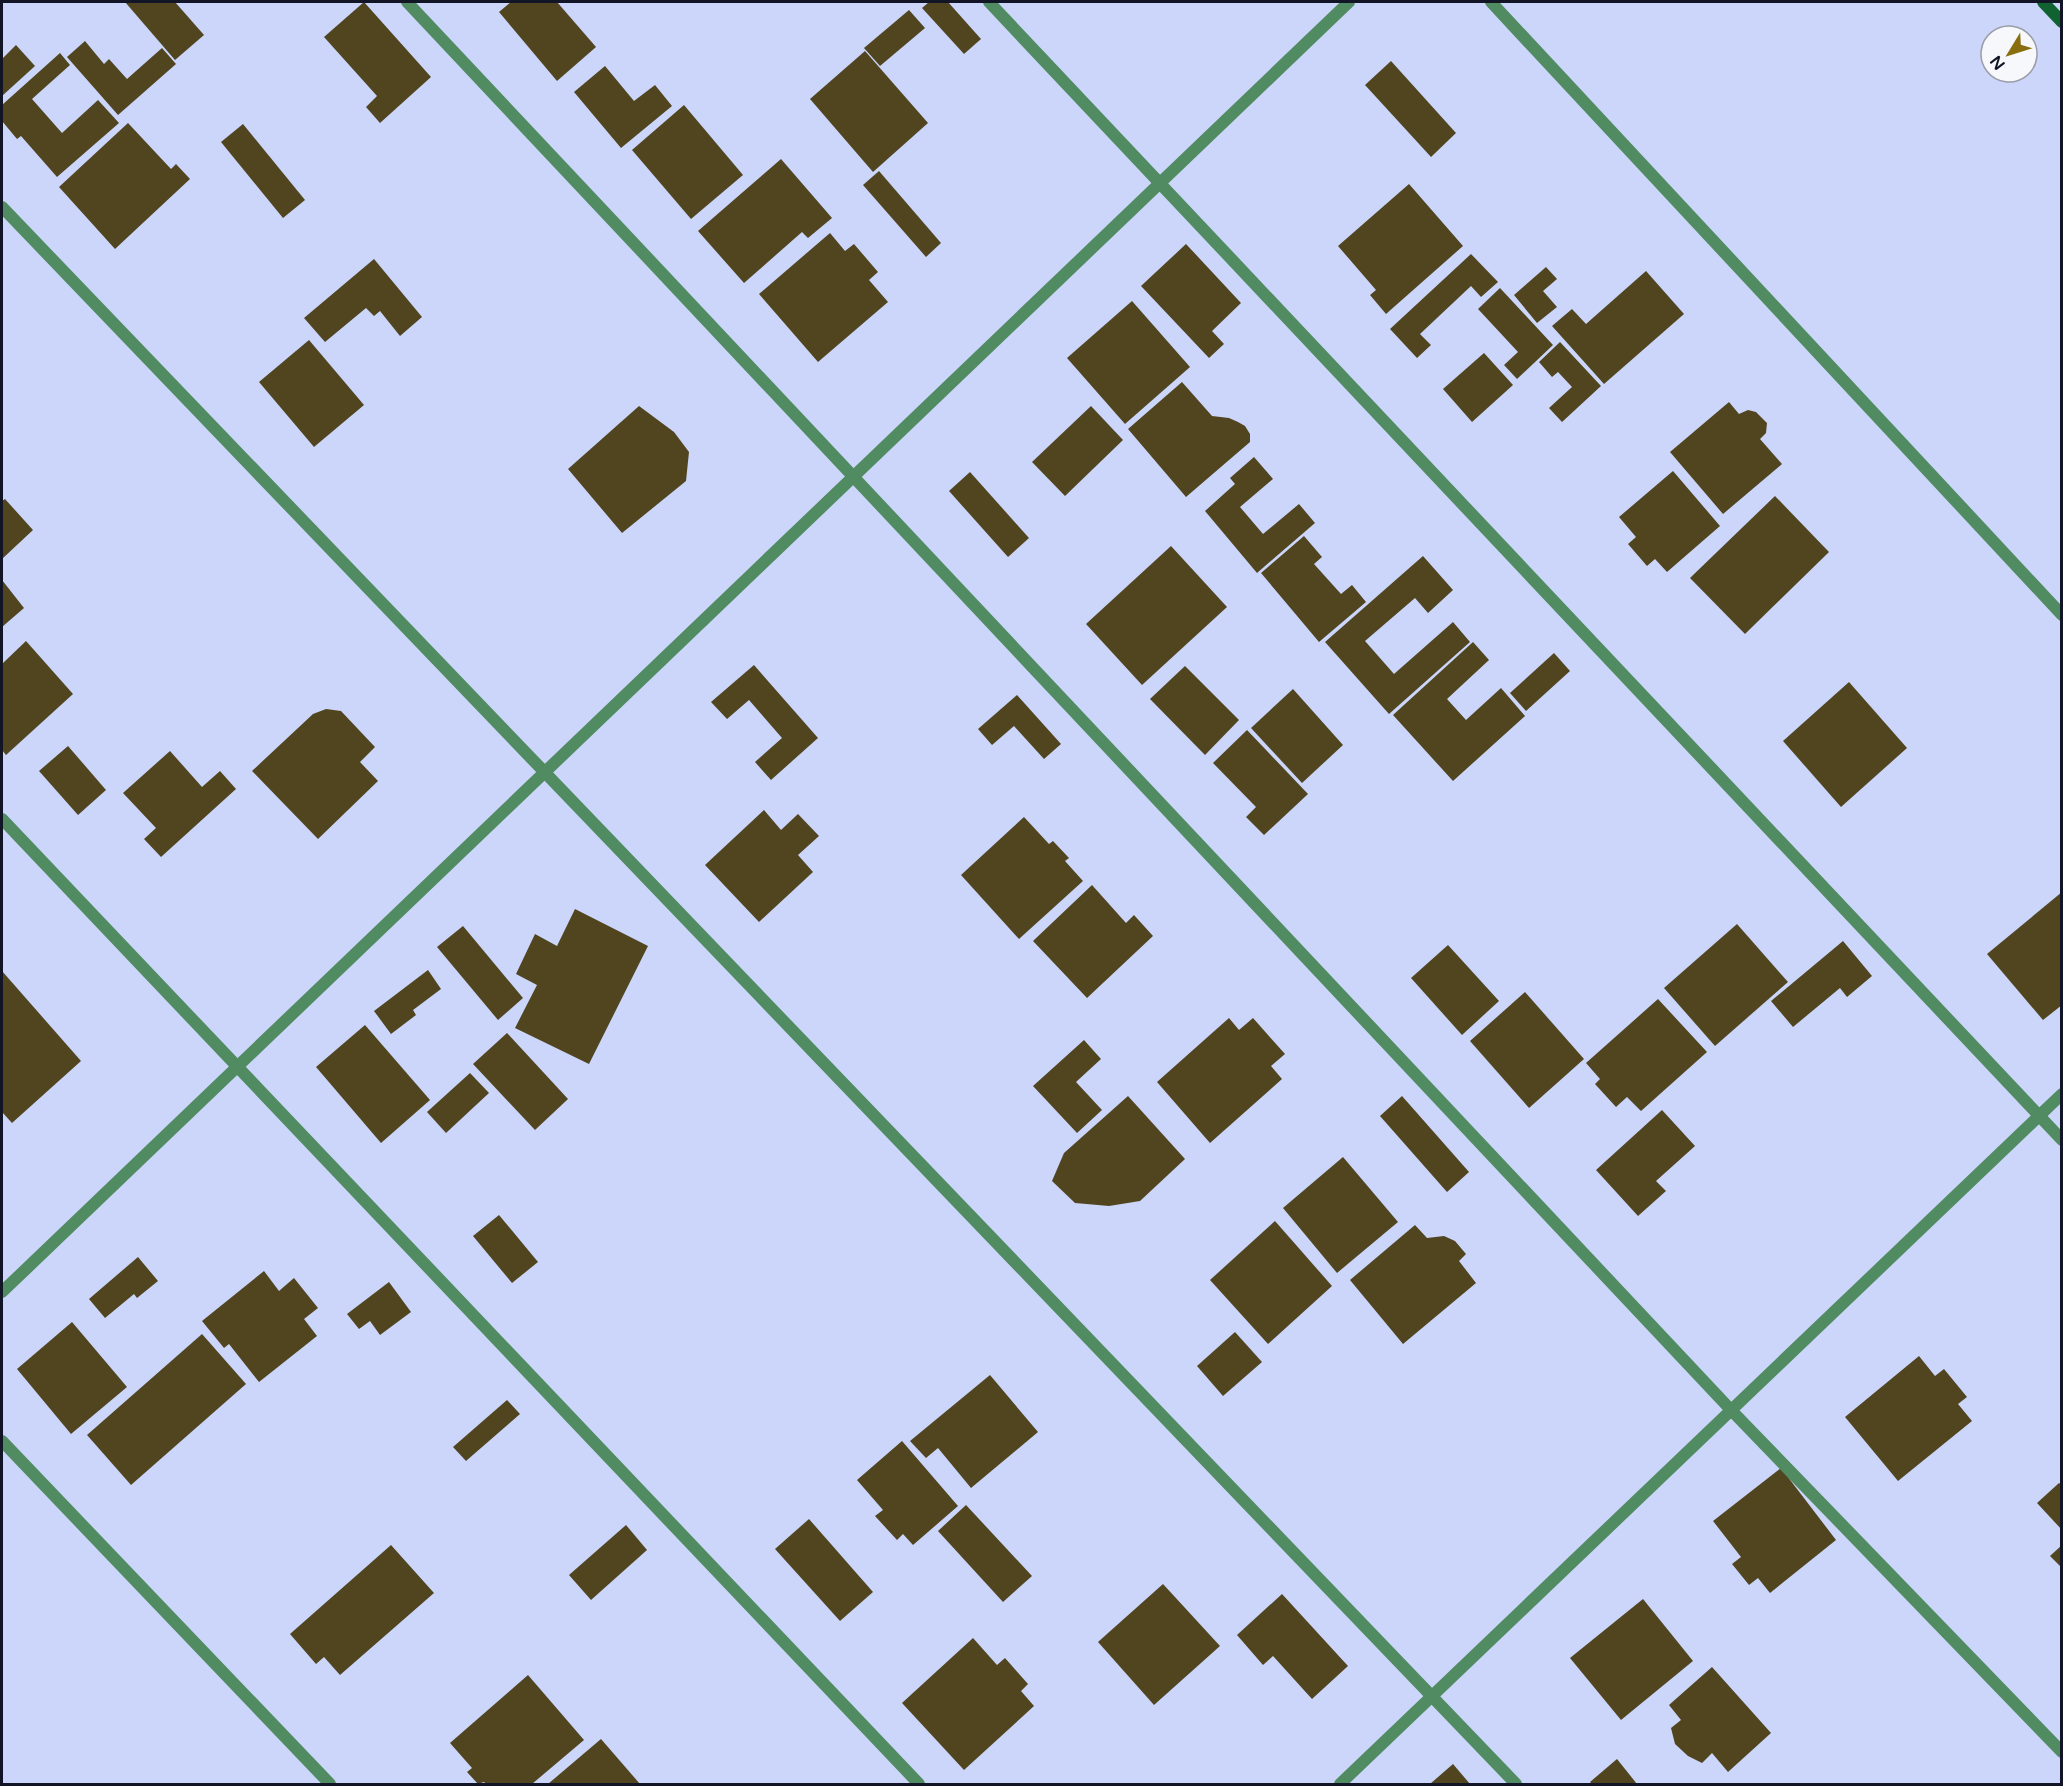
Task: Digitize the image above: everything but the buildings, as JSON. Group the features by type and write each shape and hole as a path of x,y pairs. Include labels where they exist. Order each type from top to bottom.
{"main road":[{"path":"2043,2 2061,22"}],"street":[{"path":"407,2 1731,1410 2061,1752"},
{"path":"989,2 2061,1140"},
{"path":"2,1292 1348,2"},
{"path":"1491,2 2061,615"},
{"path":"2,207 1516,1785"},
{"path":"2,819 918,1785"},
{"path":"1340,1785 2061,1094"},
{"path":"2,1440 330,1785"}]}
